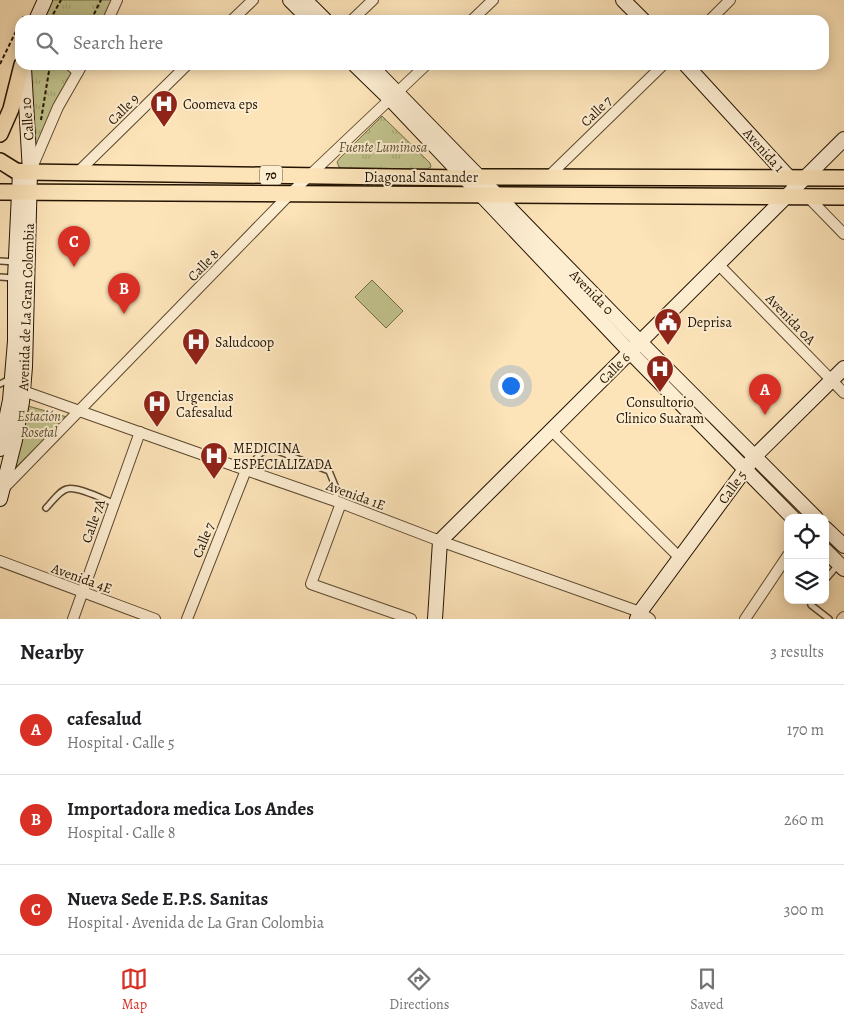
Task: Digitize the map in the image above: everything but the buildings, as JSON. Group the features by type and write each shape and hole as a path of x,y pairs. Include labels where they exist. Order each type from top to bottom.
{"main road":[{"path":"0,134 11,109 22,70"},
{"name":"Diagonal Santander","path":"0,161 25,172 547,178 794,184 808,197 844,197"},
{"name":"Diagonal Santander","path":"0,192 497,195 794,184 844,178"}],"street":[{"path":"38,15 44,0"},
{"path":"110,15 117,0"},
{"path":"237,15 253,0"},
{"path":"290,0 305,15"},
{"path":"305,0 320,15"},
{"path":"357,15 373,0"},
{"path":"477,15 493,0"},
{"path":"623,0 638,15"},
{"path":"715,15 730,0"},
{"name":"Calle 10","path":"23,70 25,172"},
{"path":"25,172 76,70"},
{"name":"Calle 9","path":"77,173 182,70"},
{"name":"Avenida 0","path":"361,70 394,96"},
{"name":"Avenida 0","path":"374,70 394,96 472,178 497,195 745,469 790,514"},
{"name":"Calle 8","path":"2,494 291,193 421,70"},
{"name":"Calle 7","path":"547,178 658,70"},
{"name":"Avenida 1","path":"691,70 794,184"},
{"name":"Calle 6","path":"440,541 636,347 794,184 844,139"},
{"name":"Avenida de La Gran Colombia","path":"0,449 10,400 6,381 15,341 15,278 25,172"},
{"name":"Avenida 0","path":"472,178 481,195 636,347 754,456 812,514"},
{"name":"Avenida de La Gran Colombia","path":"2,494 15,440 23,391 27,341 24,192"},
{"path":"808,197 844,234"},
{"name":"Avenida 0A","path":"718,264 844,393"},
{"name":"Calle 5","path":"642,617 680,558 754,456 844,368"},
{"name":"Avenida 1E","path":"23,391 339,502 642,617"},
{"path":"552,430 680,558"},
{"name":"Calle 7A","path":"73,619 140,432"},
{"name":"Calle 7","path":"186,619 248,471"},
{"path":"339,502 311,584 411,619"},
{"path":"829,532 844,546"},
{"path":"435,619 440,541"},
{"path":"829,554 841,566"},
{"path":"745,619 785,559"},
{"name":"Avenida 4E","path":"0,561 156,619"}],"lane":[{"path":"0,262 16,262"},
{"path":"0,277 15,278"},
{"path":"248,471 258,455 270,448 329,471 339,502"},
{"path":"46,508 60,493 67,489 76,489 113,503"},
{"path":"829,576 841,566"},
{"path":"811,604 829,619"}],"path":[{"path":"53,15 61,0"},
{"path":"94,15 101,0"},
{"path":"0,64 15,33"},
{"path":"40,126 49,70"}],"green space":[{"path":"51,0 112,0 106,15 46,15"},
{"path":"30,70 74,71 33,152 26,94"},
{"name":"Fuente Luminosa","path":"382,116 430,163 431,167 427,169 339,167 337,162 340,158"},
{"path":"372,280 403,311 386,328 355,297"},
{"name":"Estación Rosetal","path":"28,406 67,417 15,468"}],"place":[{"name":"Coomeva eps","path":"164,128"},
{"name":"Nueva Sede E.P.S. Sanitas","path":"74,267"},
{"name":"Importadora medica Los Andes","path":"124,314"},
{"name":"Deprisa","path":"668,346"},
{"name":"Saludcoop","path":"196,366"},
{"name":"Consultorio Clinico Suaram","path":"660,393"},
{"name":"cafesalud","path":"765,415"},
{"name":"Urgencias Cafesalud","path":"157,428"},
{"name":"MEDICINA ESPECIALIZADA","path":"214,480"}]}
